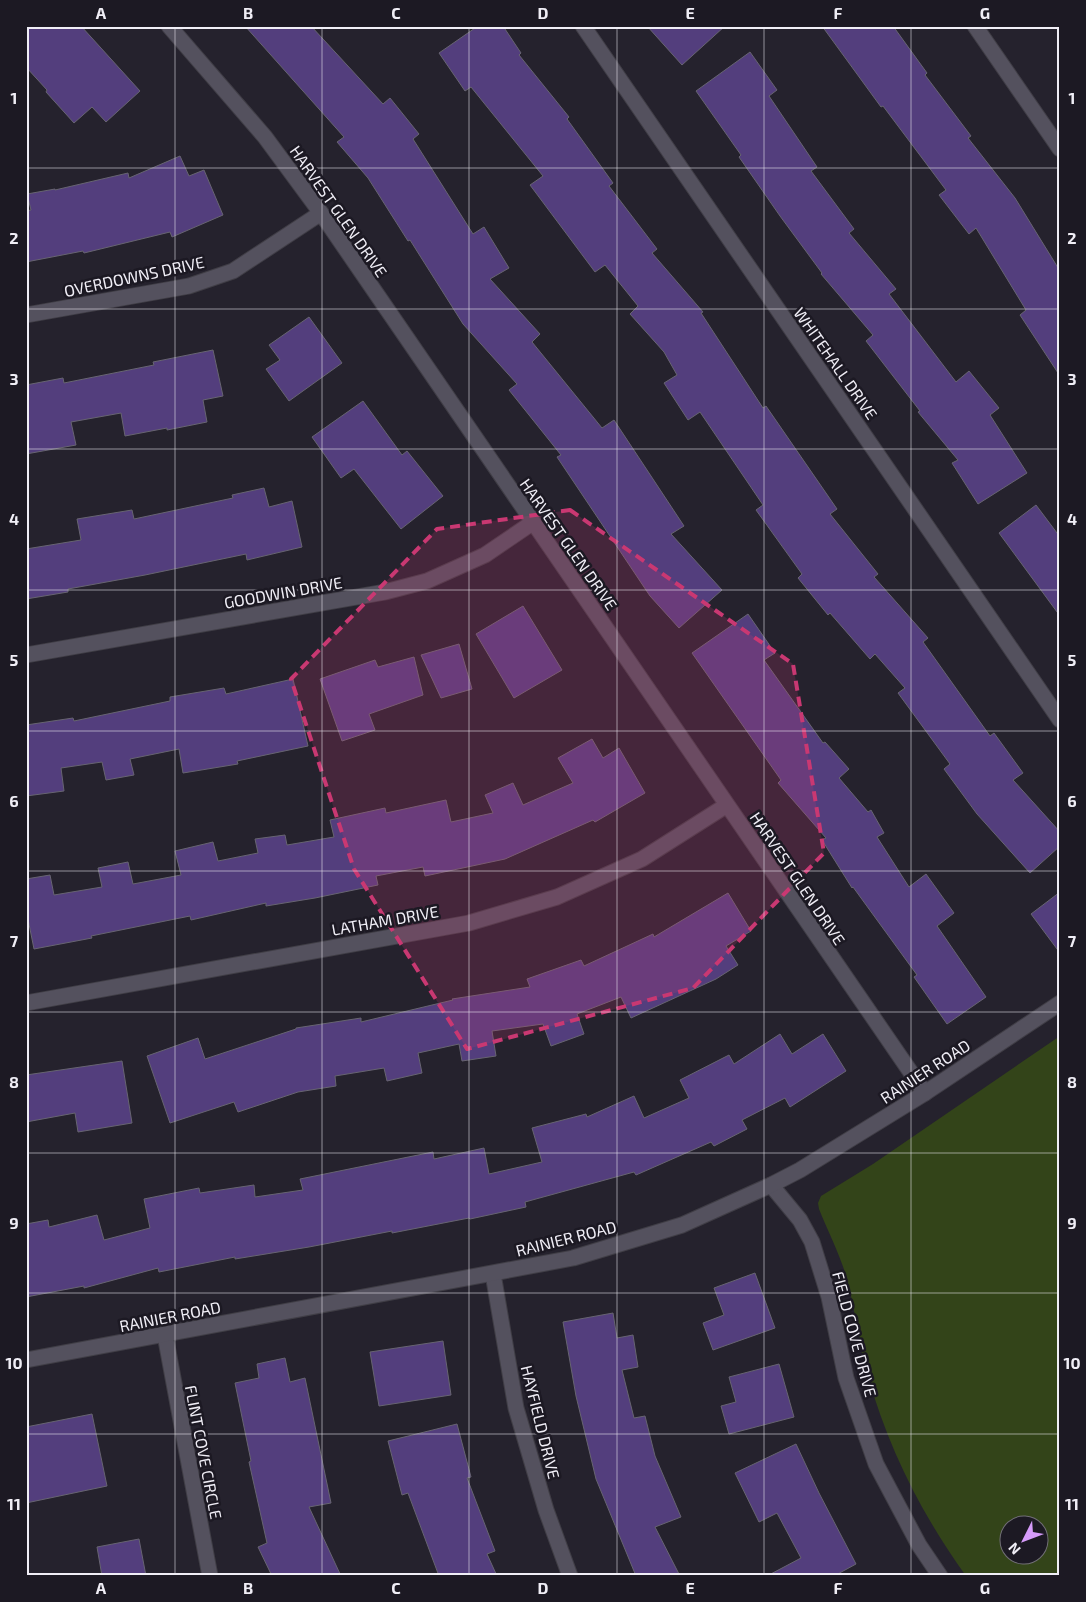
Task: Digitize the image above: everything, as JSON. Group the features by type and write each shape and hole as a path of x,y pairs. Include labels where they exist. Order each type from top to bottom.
{"street":[{"name":"HARVEST GLEN DRIVE","path":"169,26 265,137 321,213 925,1093"},
{"name":"WHITEHALL DRIVE","path":"583,26 1060,720"},
{"path":"975,26 1060,149"},
{"name":"OVERDOWNS DRIVE","path":"26,316 189,286 233,271 321,213"},
{"name":"GOODWIN DRIVE","path":"26,655 385,592 427,581 485,555 532,522"},
{"name":"LATHAM DRIVE","path":"26,1003 478,920 557,897 642,859 727,805"},
{"name":"RAINIER ROAD","path":"26,1360 573,1258 682,1225 800,1170 925,1093 1060,1003"},
{"name":"FIELD COVE DRIVE","path":"771,1185 800,1220 812,1242 829,1297 846,1378 876,1464 919,1545 940,1576"},
{"name":"HAYFIELD DRIVE","path":"493,1274 516,1408 546,1510 570,1576"},
{"name":"FLINT COVE CIRCLE","path":"165,1335 210,1576"}],"highlighted area":[{"path":"570,510 793,664 824,853 693,988 467,1049 354,869 291,679 437,529"}],"green space":[{"path":"1060,1036 1060,1576 966,1576 950,1553 908,1480 876,1403 865,1365 846,1277 840,1257 819,1209 818,1203 821,1196 873,1164"}],"building":[{"path":"26,26 81,26 140,91 106,122 92,107 74,123 26,67"},
{"path":"245,26 311,26 383,104 390,98 419,134 413,139 473,234 484,227 509,268 490,279 540,334 532,342 602,428 614,420 684,526 671,534 722,590 679,628 650,596 557,457 561,455 509,390 517,384 463,324 368,178 337,142 344,137"},
{"path":"478,26 503,26 521,53 519,55 569,117 567,119 613,183 609,186 657,249 652,253 703,312 701,313 763,408 766,406 837,509 830,514 878,574 874,577 928,638 923,642 990,736 994,733 1023,773 1013,780 1060,832 1060,846 1030,873 977,814 944,769 950,764 898,693 905,688 875,654 870,659 830,613 828,615 798,578 802,574 756,510 763,505 700,412 688,420 664,383 677,375 664,352 630,314 638,306 605,265 595,272 530,185 543,176 471,87 465,91 439,53"},
{"path":"647,26 725,26 682,65"},
{"path":"822,26 893,26 927,73 925,75 971,136 968,138 1015,198 1060,271 1060,376 1020,315 1026,310 976,228 969,234 939,195 946,190 883,106 881,107"},
{"path":"750,52 777,90 769,96 817,167 811,171 854,229 849,233 896,289 889,294 956,382 969,371 999,408 990,415 1027,473 978,504 952,463 958,460 918,412 920,411 866,341 873,335 821,274 739,157 741,155 696,91"},
{"path":"180,156 189,176 204,170 223,215 172,237 170,232 84,253 83,251 26,262 26,211 31,210 27,194 55,190 128,173 129,178"},
{"path":"309,317 342,363 289,401 266,369 280,360 269,345"},
{"path":"213,350 223,396 203,400 207,422 125,436 121,413 71,422 76,445 26,454 26,385 63,378 64,383 154,365 153,362"},
{"path":"363,401 402,455 407,451 443,496 401,529 354,469 341,478 312,437"},
{"path":"264,488 269,507 292,501 302,547 247,560 246,554 68,589 68,592 26,599 26,549 81,540 77,519 132,510 134,519 233,498 232,495"},
{"path":"1036,505 1060,537 1060,616 999,533"},
{"path":"523,606 562,670 514,698 476,634"},
{"path":"748,614 775,653 764,660 823,743 825,742 849,769 839,778 868,812 871,810 884,833 877,837 909,887 926,874 954,913 937,926 986,997 947,1024 914,977 917,975 852,888 822,840 826,838 778,783 781,780 692,653"},
{"path":"459,644 472,689 441,698 421,655"},
{"path":"414,657 423,695 369,714 375,730 342,741 320,679 375,660 378,667"},
{"path":"293,679 308,746 237,761 238,764 183,773 179,749 130,759 134,775 106,780 102,762 61,768 64,791 26,796 26,725 73,718 74,721 170,701 170,697 224,688 226,694"},
{"path":"592,739 603,758 619,748 645,793 595,822 593,820 505,859 425,876 423,867 376,876 378,885 266,906 266,903 191,920 190,916 34,949 26,909 26,879 50,875 54,895 102,887 98,868 128,862 133,884 181,875 175,851 213,842 218,861 258,853 255,839 285,835 287,845 334,837 330,820 385,808 386,813 446,800 451,822 493,813 485,795 513,783 523,805 573,783 558,758"},
{"path":"1060,892 1060,953 1031,914"},
{"path":"728,893 751,931 726,946 738,965 716,979 631,1018 621,997 577,1014 584,1034 551,1046 543,1024 492,1031 496,1056 462,1061 459,1044 418,1053 422,1073 387,1081 384,1068 335,1076 336,1086 298,1092 238,1112 234,1102 170,1123 147,1056 198,1038 205,1059 296,1028 361,1018 361,1022 452,999 530,987 527,979 581,960 584,966 653,934 654,937"},
{"path":"780,1034 792,1054 823,1034 846,1071 790,1107 785,1098 742,1120 747,1129 714,1146 711,1142 636,1175 634,1172 525,1202 526,1207 470,1219 235,1259 235,1257 159,1272 158,1268 84,1288 84,1286 26,1297 26,1224 48,1220 49,1227 97,1215 104,1240 150,1228 144,1199 199,1188 200,1193 254,1185 255,1197 303,1190 300,1179 433,1152 434,1159 484,1148 489,1174 542,1162 532,1128 586,1114 587,1117 634,1096 644,1118 689,1098 680,1080 729,1055 734,1064"},
{"path":"122,1061 132,1123 78,1132 75,1113 26,1122 26,1075"},
{"path":"755,1273 775,1328 713,1350 703,1323 724,1315 714,1288"},
{"path":"613,1313 617,1338 633,1335 638,1367 622,1370 634,1418 645,1416 655,1456 681,1517 655,1527 680,1576 636,1576 596,1479 576,1396 563,1322"},
{"path":"443,1341 451,1395 379,1406 370,1352"},
{"path":"285,1358 290,1382 305,1378 331,1503 309,1507 341,1576 272,1576 258,1547 267,1543 249,1462 251,1461 235,1383 259,1378 257,1364"},
{"path":"779,1364 794,1417 729,1434 721,1406 736,1402 729,1377"},
{"path":"92,1414 107,1486 26,1503 26,1427"},
{"path":"457,1424 471,1477 467,1478 495,1551 487,1554 497,1576 439,1576 408,1493 402,1495 388,1441"},
{"path":"796,1444 856,1564 834,1576 767,1576 801,1558 777,1513 759,1522 735,1473"},
{"path":"139,1539 146,1576 102,1576 97,1547"}]}
